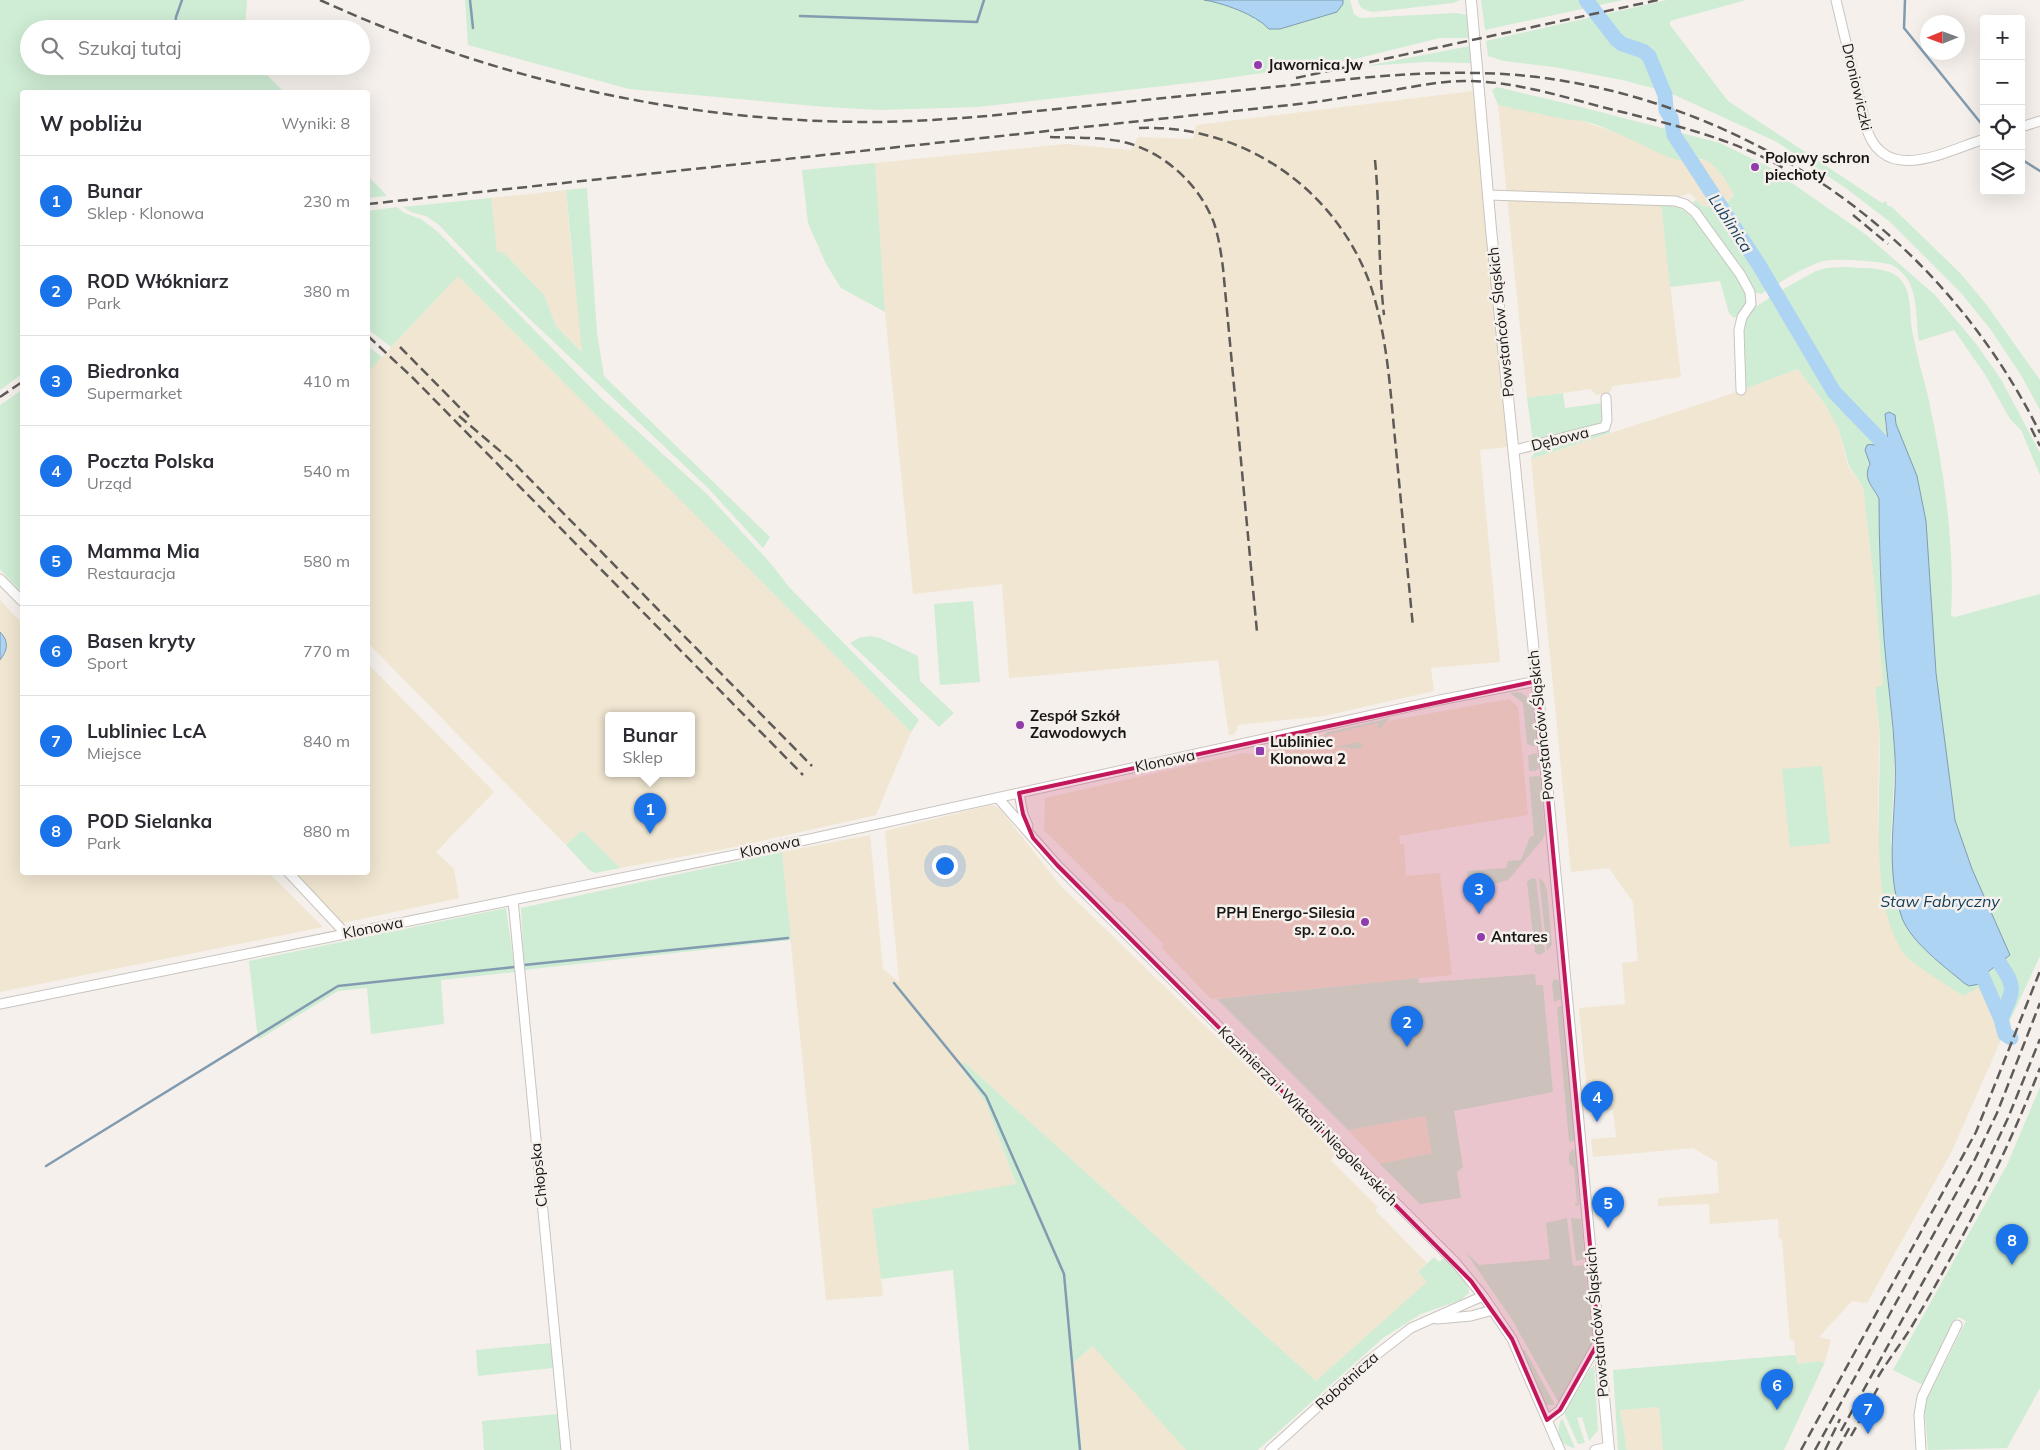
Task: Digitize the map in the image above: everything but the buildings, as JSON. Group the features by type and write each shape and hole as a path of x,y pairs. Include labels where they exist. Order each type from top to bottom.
{"main road":[{"name":"Powstańców Śląskich","path":"1471,0 1488,195 1537,681 1609,1449"}],"street":[{"name":"Droniowiczki","path":"1836,0 1866,127 1871,140 1882,153 1898,161 1912,161 1980,140"},
{"path":"2025,126 2040,121"},
{"path":"1488,195 1675,201 1690,208 1740,274 1752,296 1751,304 1742,317 1739,330 1741,390"},
{"name":"Dębowa","path":"1514,450 1605,427 1607,420 1606,398"},
{"path":"0,578 20,600"},
{"name":"Klonowa","path":"0,1004 760,849 1440,700 1537,681"},
{"path":"1019,793 1022,814 1034,838"},
{"path":"998,798 1034,838"},
{"name":"Kazimierza i Wiktorii Niegolewskich","path":"1034,838 1063,871 1456,1263 1493,1310 1518,1350 1560,1450"},
{"path":"291,875 346,934"},
{"name":"Chłopska","path":"513,900 566,1450"},
{"name":"Robotnicza","path":"1270,1450 1392,1341 1411,1328 1483,1296"},
{"name":"Robotnicza","path":"1430,1320 1470,1316 1493,1310"},
{"path":"1922,1450 1919,1415 1922,1397 1957,1325"},
{"path":"1548,1420 1560,1410 1599,1341"},
{"path":"1596,1450 1609,1449"}],"highlighted area":[{"path":"1537,681 1599,1341 1560,1410 1547,1420 1512,1339 1471,1281 1057,865 1033,838 1023,814 1019,793"}],"shaded area":[{"path":"1473,91 1507,447 1480,450 1500,662 1431,668 1434,691 1324,716 1237,725 1237,730 1233,735 1229,735 1218,660 1009,678 1002,584 913,594 885,312 875,163 1066,144 1131,150 1138,137 1193,139 1196,125"},
{"path":"1498,105 1576,119 1692,159 1713,163 1734,193 1729,201 1717,209 1701,205 1690,193 1676,198 1660,197 1681,377 1613,386 1609,393 1596,395 1591,389 1527,398"},
{"path":"566,190 583,352 556,326 544,295 503,252 497,252 496,249 491,198"},
{"path":"458,276 911,732 876,815 735,847 620,868 582,830 566,845 370,645 370,370"},
{"path":"1798,369 1825,404 1839,430 1848,466 1863,487 1875,589 1883,686 1875,688 1879,726 1878,816 1880,872 1979,986 2000,1039 1951,1153 1867,1303 1852,1301 1819,1337 1831,1340 1824,1364 1820,1361 1796,1364 1794,1340 1790,1340 1782,1240 1779,1238 1778,1219 1710,1224 1709,1204 1658,1206 1658,1198 1719,1193 1717,1162 1693,1148 1593,1157 1591,1139 1616,1137 1613,1110 1589,1112 1579,1008 1625,1004 1622,963 1638,961 1633,902 1609,868 1571,872 1531,459 1722,397"},
{"path":"0,600 20,621 20,875 271,875 323,927 0,992"},
{"path":"370,666 494,792 436,852 454,869 459,898 343,923 297,875 370,875"},
{"path":"1509,699 1518,707 1528,815 1399,836 1400,844 1404,844 1406,876 1440,873 1452,975 1211,999 1162,948 1163,944 1122,902 1116,902 1044,830 1045,798 1244,753 1252,754 1283,744 1377,723"},
{"path":"992,805 1000,809 1060,885 1337,1154 1331,1160 1378,1207 1375,1210 1427,1263 1418,1272 1428,1282 1316,1381 965,1063 959,1066 986,1103 1016,1185 873,1209 883,1296 826,1300 782,852 870,835 883,969 899,982 885,831"},
{"path":"1425,1116 1433,1153 1380,1164 1348,1130"},
{"path":"1094,1346 1186,1450 1082,1450 1073,1363"},
{"path":"1659,1407 1663,1450 1627,1450 1620,1410"}],"green space":[{"path":"0,0 247,0 246,20 20,20 20,75 267,75 282,90 20,90 20,375 0,390"},
{"path":"465,0 1350,0 1354,14 1360,18 1456,13 1467,15 1469,38 1440,38 1351,60 1207,81 978,107 880,110 826,107 629,89 468,45"},
{"path":"1358,0 1460,0 1453,3 1373,12 1361,7"},
{"path":"1481,0 1623,0 1485,30"},
{"path":"1667,0 1746,0 1670,21 1670,25 1728,101 1882,203 1886,201 1887,205 1892,207 1961,274 1986,304 2040,380 2040,410 2021,375 1991,330 1961,293 1890,222 1847,189 1777,142 1668,92 1622,80 1554,67 1504,61 1488,56 1486,41"},
{"path":"1470,46 1471,63 1425,62 1366,66"},
{"path":"1497,87 1720,143 1769,167 1865,234 1935,295 1977,345 2002,381 2040,453 2040,475 2021,430 2010,419 1986,376 1954,330 1919,341 1913,291 1906,277 1895,267 1868,261 1823,261 1799,271 1761,294 1754,292 1693,202 1696,200 1701,205 1717,209 1729,201 1734,194 1721,174 1710,162 1696,159 1688,162 1669,157 1590,123 1498,105 1492,90"},
{"path":"875,163 885,312 841,288 826,264 808,223 802,170"},
{"path":"370,178 387,196 370,198"},
{"path":"587,188 597,333 604,376 770,537 763,548 708,488 517,307 439,225 426,216 411,212 403,207 491,198 497,252 503,252 544,295 556,326 582,352 566,190"},
{"path":"1661,204 1683,210 1699,224 1728,261 1742,284 1746,296 1744,307 1740,314 1734,318 1729,313 1720,281 1670,287"},
{"path":"397,207 404,213 421,219 438,232 602,399 707,494 772,565 789,587 919,720 911,732 458,276 391,347 370,331 370,211"},
{"path":"1847,267 1883,270 1896,276 1905,286 1910,306 1916,352 1929,401 1944,481 1950,535 1951,616 1955,617 2040,594 2040,956 1999,1044 1999,1033 1979,987 1963,996 1908,958 1892,931 1885,904 1880,874 1880,752 1875,687 1883,686 1875,589 1863,487 1849,466 1839,430 1825,404 1798,369 1744,389 1742,336 1744,324 1752,309 1785,288 1816,271 1826,268","holes":["1895,415 1896,424 1917,476 1926,521 1936,673 1955,820 1972,869 2010,955 1985,974 1987,982 1982,985 1969,986 1909,932 1903,919 1891,842 1895,757 1884,639 1879,499 1872,488 1868,472 1871,444 1882,448 1887,446 1885,422"]},
{"path":"370,348 382,357 370,370"},
{"path":"20,391 20,591 0,569 0,405"},
{"path":"1563,393 1565,408 1602,403 1602,422 1533,442 1527,398"},
{"path":"1610,430 1610,433 1531,459 1535,451"},
{"path":"973,601 980,682 940,685 934,604"},
{"path":"870,636 880,638 918,656 920,681 954,713 939,727 850,643 859,638"},
{"path":"1510,693 1522,693 1533,703 1537,744 1535,746 1527,743 1523,703"},
{"path":"1390,718 1379,730 1377,723 1327,735 1328,739 1325,738 1325,733 1328,732"},
{"path":"1359,742 1363,744 1360,749 1336,747"},
{"path":"1537,753 1539,767 1536,771 1529,771 1528,756"},
{"path":"1822,766 1830,843 1790,847 1782,769"},
{"path":"1529,777 1540,777 1545,833 1543,839 1508,880 1469,886 1467,871 1506,868 1508,861 1521,860 1530,837 1534,836"},
{"path":"582,830 620,868 595,873 589,870 566,845"},
{"path":"782,852 791,940 524,970 521,908"},
{"path":"1532,878 1536,879 1545,952 1539,955 1535,952 1527,882"},
{"path":"1539,878 1543,881 1547,890 1552,945 1547,951"},
{"path":"506,908 515,972 441,980 444,1024 371,1034 367,988 338,991 258,1040 249,961"},
{"path":"1535,974 1536,985 1543,985 1553,1092 1454,1111 1463,1167 1457,1172 1461,1198 1420,1204 1380,1164 1432,1153 1425,1116 1348,1130 1217,999 1418,978 1419,983"},
{"path":"1554,979 1558,980 1561,985 1561,999 1554,1002 1552,984"},
{"path":"1562,1005 1575,1141 1569,1142 1557,1008"},
{"path":"965,1063 1316,1381 1427,1282 1418,1272 1434,1257 1439,1262 1444,1258 1464,1278 1469,1293 1461,1300 1421,1314 1383,1338 1258,1450 1186,1450 1093,1346 1073,1363 1082,1450 969,1450 953,1270 881,1279 872,1209 1016,1184 986,1103 959,1065"},
{"path":"2040,1087 2040,1388 2007,1448 1928,1450 1924,1405 1966,1321 1959,1317 1953,1321 1923,1385 1893,1370 2007,1165"},
{"path":"1572,1149 1576,1151 1579,1205 1575,1206 1577,1203 1574,1168 1569,1163 1569,1154"},
{"path":"1567,1218 1573,1266 1585,1265 1593,1335 1588,1353 1559,1403 1511,1318 1465,1251 1479,1265 1550,1259 1546,1223"},
{"path":"1571,1218 1581,1219 1585,1259 1576,1261"},
{"path":"551,1343 553,1368 478,1376 476,1350"},
{"path":"1522,1350 1525,1350 1555,1405 1546,1405"},
{"path":"1796,1356 1797,1364 1820,1361 1824,1364 1784,1450 1663,1450 1659,1407 1620,1410 1627,1450 1618,1450 1613,1370"},
{"path":"1594,1365 1598,1430 1589,1441 1582,1417 1577,1418 1585,1443 1578,1444 1565,1411"},
{"path":"558,1414 562,1450 484,1450 482,1421"},
{"path":"1562,1418 1575,1448 1565,1444 1560,1437 1559,1428"}],"water":[{"path":"1204,0 1343,0 1343,4 1337,12 1280,29 1269,29 1256,19 1238,10"},
{"name":"Staw Fabryczny","path":"1889,412 1895,415 1896,424 1917,476 1926,521 1936,673 1955,820 1972,869 2010,955 1985,974 1987,982 1982,985 1969,986 1964,983 1921,945 1902,918 1896,898 1892,858 1895,756 1884,639 1879,499 1868,479 1867,475 1870,464 1865,450 1867,445 1887,446 1885,414"},
{"path":"0,632 5,639 6,646 5,653 0,660"}],"waterway":[{"path":"176,20 182,0"},
{"path":"470,0 473,28"},
{"path":"800,16 977,22 984,0"},
{"name":"Lublinica","path":"1586,0 1616,39 1622,44 1643,51 1649,56 1665,95 1666,110 1671,118 1674,135 1759,265 1834,392 1887,447 1893,464"},
{"path":"1905,0 1904,28 1980,122"},
{"path":"2025,162 2040,171"},
{"path":"524,965 788,938"},
{"path":"1977,964 2001,1019 2005,1034 2011,1038"},
{"path":"2000,964 2006,972 2011,985 2008,1003 2001,1019"},
{"path":"46,1166 338,986 514,967"},
{"path":"894,983 986,1096 1064,1274 1080,1450"}],"railway":[{"path":"320,0 367,20"},
{"path":"1296,78 1658,0"},
{"path":"370,21 454,53 523,74 592,91 663,105 734,115 806,120 878,122 952,119 1409,74 1505,74 1576,83 1614,91 1651,102 1724,129 1793,165 1859,210 1921,265 1975,328 1999,361 2040,433"},
{"path":"370,204 1308,103 1429,84 1465,81 1517,86 1673,125 1742,148 1785,169"},
{"path":"1139,128 1177,130 1213,137 1248,150 1280,168 1308,191 1333,218 1354,249 1370,284 1384,341 1413,627"},
{"path":"1050,137 1119,141 1135,145 1149,152 1177,170 1199,194 1214,223 1219,240 1223,268 1257,632"},
{"path":"1375,160 1384,315"},
{"path":"1853,215 1888,244"},
{"path":"370,338 413,378 803,775"},
{"path":"400,347 469,417"},
{"path":"0,397 20,383"},
{"path":"459,416 513,462 812,766"},
{"path":"2031,428 2040,446"},
{"path":"1801,1450 1976,1132 2040,971"},
{"path":"1815,1450 1975,1159 1997,1113 2040,1003"},
{"path":"1841,1431 1978,1182 2008,1118 2040,1039"},
{"path":"1878,1377 1912,1326 1965,1232 2012,1135 2040,1068"},
{"path":"1851,1436 1879,1386"},
{"path":"1825,1450 1840,1419"},
{"path":"1837,1450 1851,1425"}],"place":[{"name":"Jawornica Jw","path":"1258,65"},
{"name":"Polowy schron piechoty","path":"1755,167"},
{"name":"Zespół Szkół Zawodowych","path":"1020,725"},
{"name":"Lubliniec Klonowa 2","path":"1260,751"},
{"name":"Bunar","path":"650,834"},
{"name":"Biedronka","path":"1479,914"},
{"name":"PPH Energo-Silesia sp. z o.o.","path":"1365,922"},
{"name":"Antares","path":"1481,937"},
{"name":"ROD Włókniarz","path":"1407,1047"},
{"name":"Poczta Polska","path":"1597,1122"},
{"name":"Mamma Mia","path":"1608,1228"},
{"name":"POD Sielanka","path":"2012,1265"},
{"name":"Basen kryty","path":"1777,1410"},
{"name":"Lubliniec LcA","path":"1868,1434"}]}
